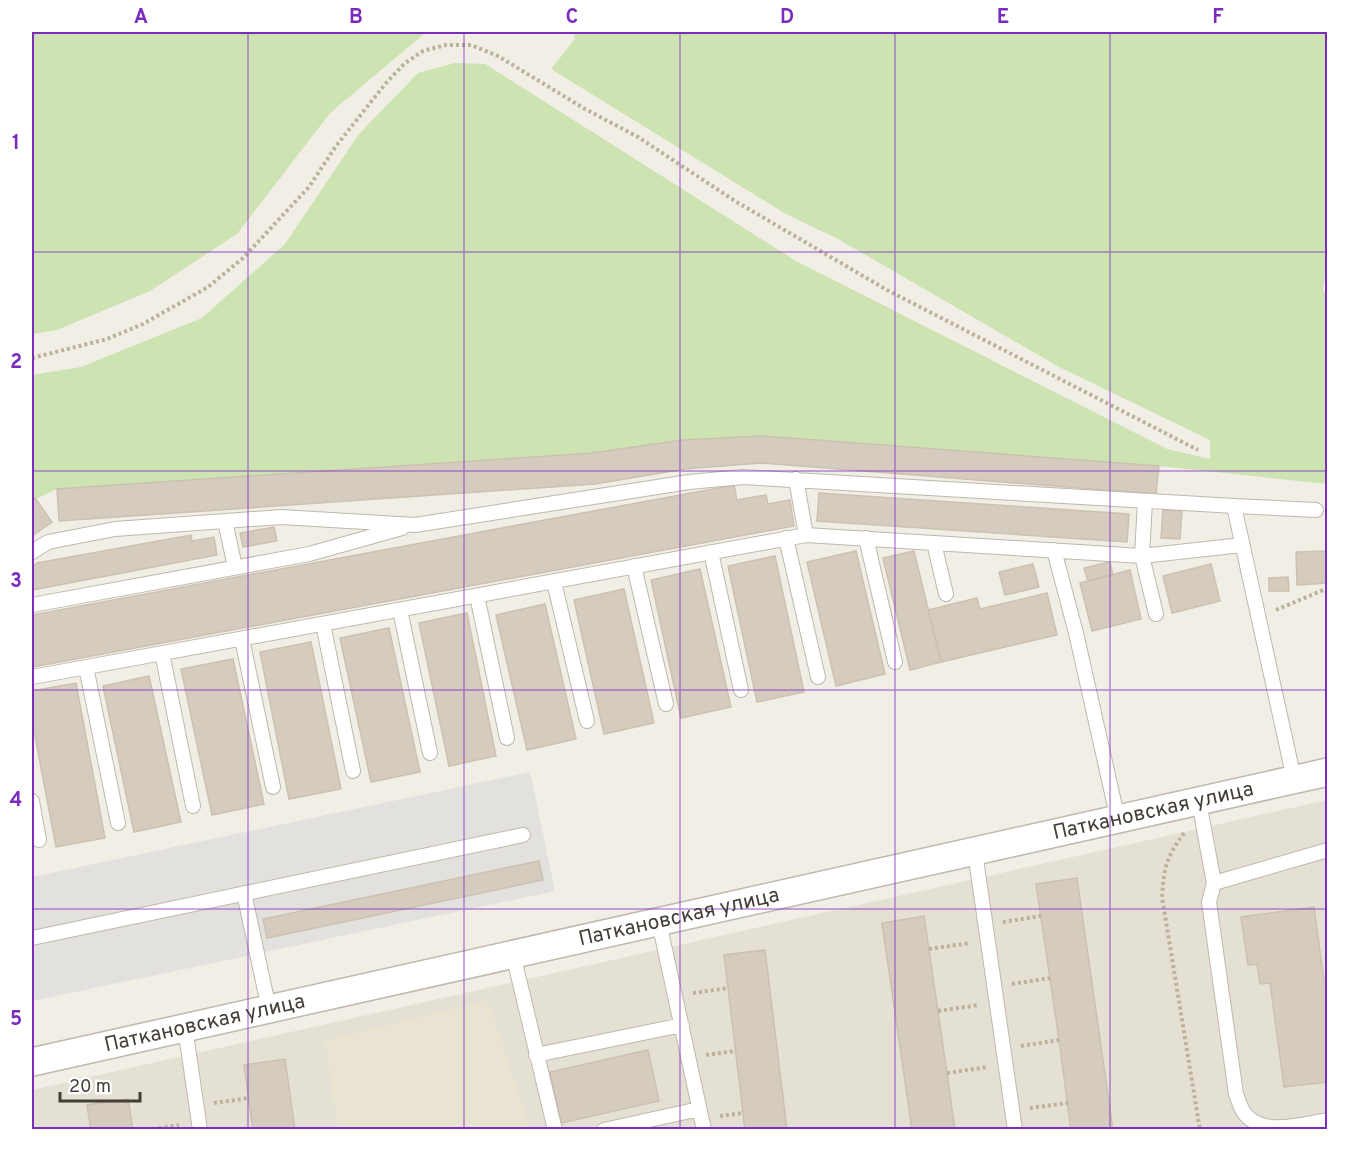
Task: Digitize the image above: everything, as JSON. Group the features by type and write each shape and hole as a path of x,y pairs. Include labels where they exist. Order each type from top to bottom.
{"street":[{"name":"Паткановская улица","path":"32,1062 1328,772"}],"lane":[{"path":"32,605 309,554 415,525 689,482 743,477 1316,510"},
{"path":"796,479 806,535"},
{"path":"1145,501 1142,556 1156,614"},
{"path":"1234,506 1294,780"},
{"path":"32,552 48,542 115,529 225,521 281,518 415,525"},
{"path":"225,521 235,567"},
{"path":"32,677 806,535 1142,556 1242,545"},
{"path":"786,538 818,677"},
{"path":"866,538 895,662"},
{"path":"934,543 946,594"},
{"path":"1054,550 1076,633 1118,820"},
{"path":"711,552 741,690"},
{"path":"634,567 666,704"},
{"path":"554,582 587,721"},
{"path":"477,596 507,738"},
{"path":"400,610 430,753"},
{"path":"323,624 353,771"},
{"path":"242,639 273,787"},
{"path":"162,653 194,806"},
{"path":"86,667 118,823"},
{"path":"32,801 39,840"},
{"path":"1199,802 1214,883 1209,902 1236,1094 1244,1113 1259,1125 1287,1128 1328,1120"},
{"path":"32,938 523,835"},
{"path":"1214,883 1328,850"},
{"path":"975,852 1015,1130"},
{"path":"244,893 269,1009"},
{"path":"659,922 704,1130"},
{"path":"513,954 555,1130"},
{"path":"536,1055 682,1025"},
{"path":"185,1027 199,1126"},
{"path":"604,1130 699,1108"}],"path":[{"path":"32,358 106,339 143,324 208,288 243,258 296,202 309,187 342,138 404,64 423,51 446,45 471,45 498,57 585,109 638,137 735,201 887,290 1198,450"},
{"path":"1258,617 1328,588"},
{"path":"1185,831 1164,868 1162,897 1200,1130"},
{"path":"986,924 1041,916"},
{"path":"929,949 988,940"},
{"path":"994,986 1050,978"},
{"path":"675,995 728,988"},
{"path":"938,1011 997,1002"},
{"path":"1003,1049 1059,1040"},
{"path":"689,1057 735,1051"},
{"path":"947,1073 1006,1064"},
{"path":"196,1105 249,1098"},
{"path":"1012,1111 1068,1103"},
{"path":"147,1130 199,1126"}],"shaded area":[{"path":"530,772 555,891 32,1001 32,877"},
{"path":"1327,800 1327,1129 32,1130 32,1090"},
{"path":"488,1000 530,1129 338,1129 325,1041"}],"green space":[{"path":"32,32 449,32 424,34 330,113 237,234 150,291 57,330 32,334"},
{"path":"574,32 1327,32 1328,254 1323,290 1328,295 1327,484 1159,466 763,436 683,440 592,453 57,489 32,501 32,375 81,367 202,318 285,244 359,134 418,73 455,63 485,64 796,261 1167,449 1210,459 1210,440 1059,367 838,239 786,214 551,69 575,39"}],"building":[{"path":"763,436 1159,466 1156,494 761,463 685,469 595,484 59,521 57,489 592,453 683,440"},
{"path":"734,485 737,500 766,495 768,504 790,500 794,526 32,667 32,615"},
{"path":"819,493 1129,514 1127,542 817,521"},
{"path":"35,498 52,522 32,536 32,501"},
{"path":"1163,510 1182,511 1180,539 1161,538"},
{"path":"274,527 277,541 243,547 240,533"},
{"path":"191,535 192,541 214,537 217,555 32,590 32,567 37,563"},
{"path":"856,551 885,674 836,686 807,562"},
{"path":"914,551 941,662 910,670 883,558"},
{"path":"1328,551 1328,583 1297,585 1296,552"},
{"path":"775,556 804,692 757,702 728,566"},
{"path":"1110,562 1113,575 1088,581 1084,568"},
{"path":"1033,564 1039,587 1005,595 999,572"},
{"path":"1211,564 1220,601 1172,613 1163,576"},
{"path":"700,569 731,707 681,718 651,580"},
{"path":"1130,570 1141,619 1092,631 1080,583"},
{"path":"1288,577 1289,591 1269,591 1269,578"},
{"path":"624,589 654,723 604,734 574,600"},
{"path":"1047,593 1057,635 941,662 928,610 977,598 980,609"},
{"path":"545,604 576,739 527,750 496,615"},
{"path":"467,613 496,756 449,766 419,623"},
{"path":"389,628 420,772 371,782 340,638"},
{"path":"311,642 341,789 289,799 260,652"},
{"path":"233,659 264,804 212,815 181,669"},
{"path":"149,676 181,822 134,832 103,686"},
{"path":"76,683 105,838 56,847 32,720 32,691"},
{"path":"539,861 543,880 267,938 263,919"},
{"path":"1077,878 1113,1130 1071,1130 1036,884"},
{"path":"1314,907 1324,981 1328,981 1328,1082 1284,1087 1270,983 1260,984 1257,964 1248,965 1241,917"},
{"path":"924,916 955,1130 912,1130 882,923"},
{"path":"765,950 787,1130 745,1130 724,955"},
{"path":"648,1050 659,1101 561,1123 550,1072"},
{"path":"285,1059 295,1130 253,1130 244,1065"},
{"path":"128,1099 133,1130 91,1130 87,1105"}]}
